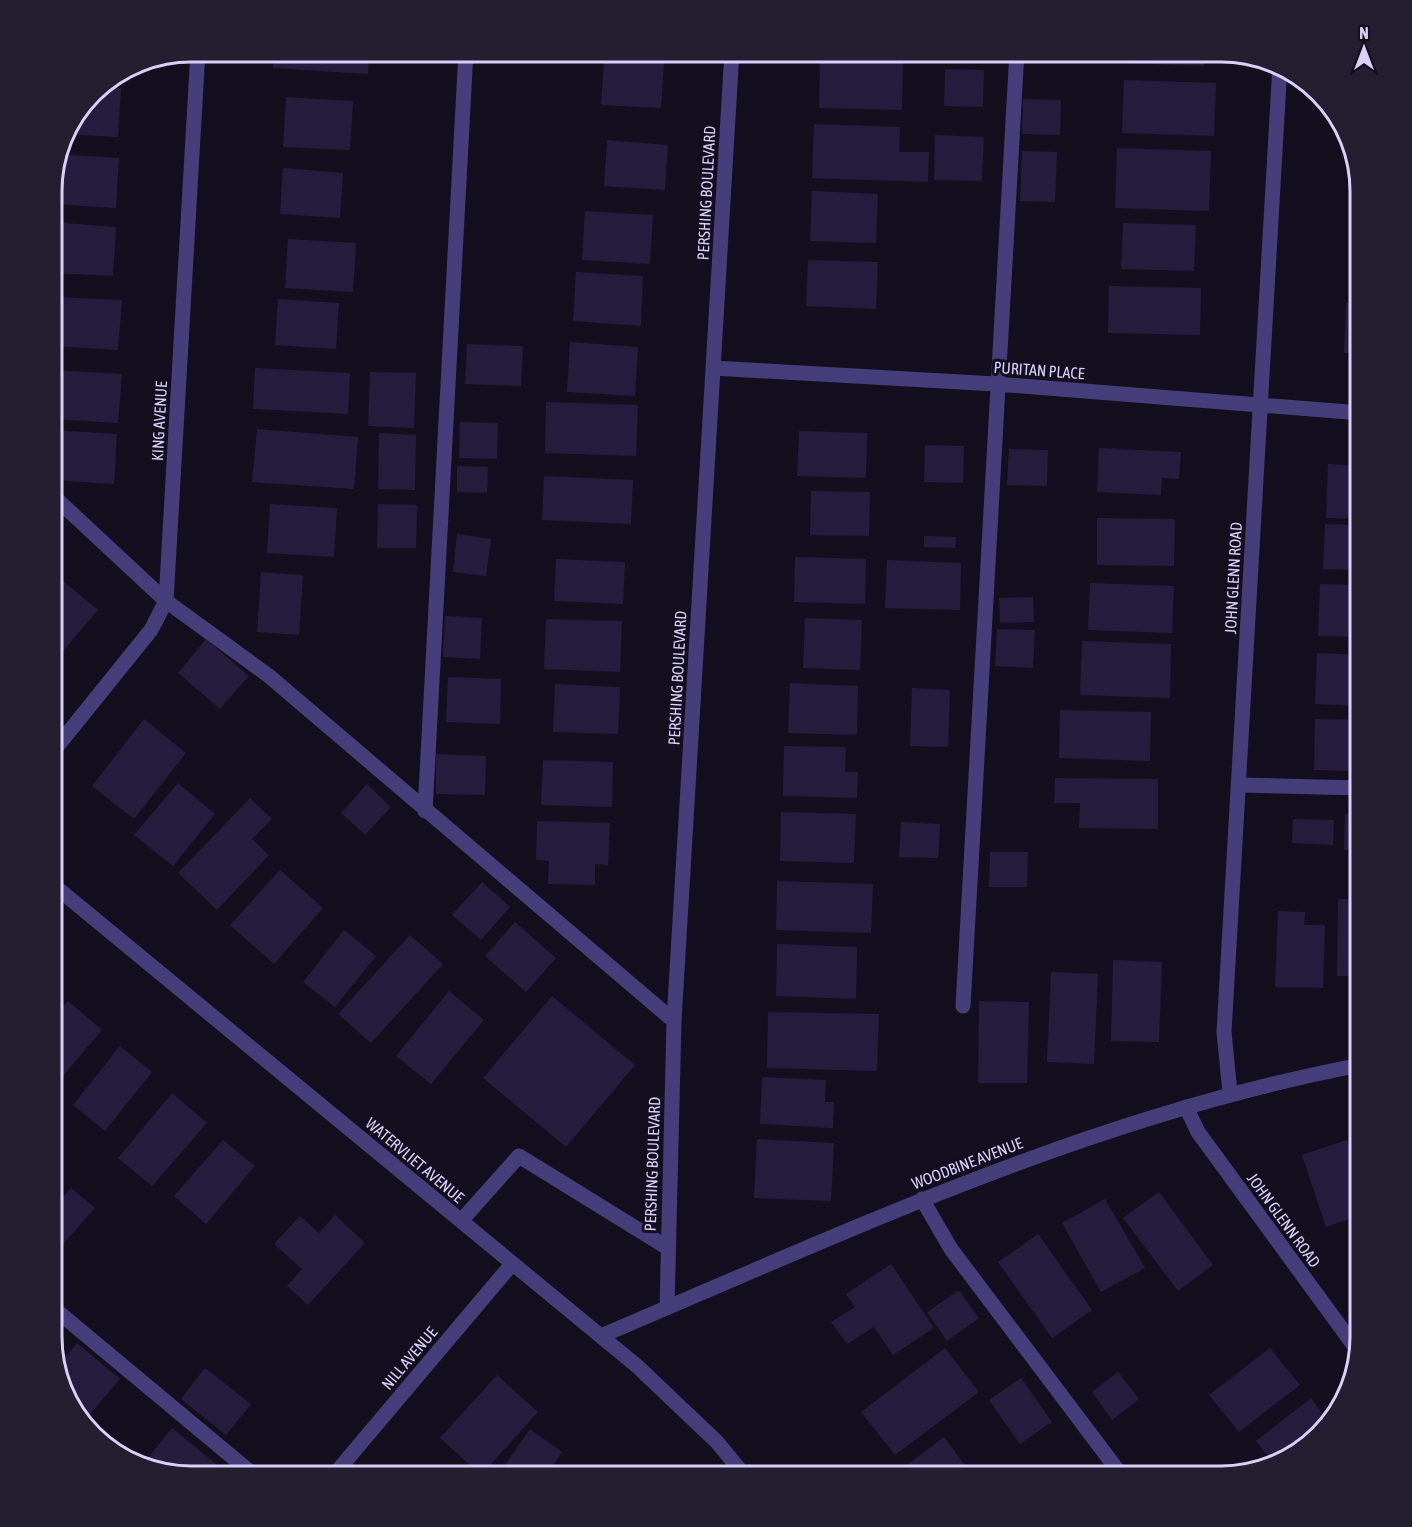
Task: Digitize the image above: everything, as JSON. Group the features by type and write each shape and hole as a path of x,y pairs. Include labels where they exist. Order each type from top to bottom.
{"street":[{"name":"KING AVENUE","path":"62,740 151,630 166,601 197,62"},
{"path":"425,811 465,62"},
{"name":"PERSHING BOULEVARD","path":"667,1308 674,1021 731,62"},
{"path":"963,1006 996,384 1016,62"},
{"name":"JOHN GLENN ROAD","path":"1230,1093 1224,1032 1279,75"},
{"name":"PURITAN PLACE","path":"713,368 996,384 1351,412"},
{"path":"62,504 166,601 269,676 674,1021"},
{"path":"1239,785 1351,788"},
{"name":"WATERVLIET AVENUE","path":"62,892 637,1366 717,1442 737,1466"},
{"name":"WOODBINE AVENUE","path":"601,1336 922,1199 1033,1157 1230,1093 1351,1067"},
{"name":"JOHN GLENN ROAD","path":"1186,1107 1198,1132 1351,1333"},
{"path":"461,1221 519,1156 668,1248"},
{"path":"922,1199 951,1249 1114,1466"},
{"name":"NILL AVENUE","path":"341,1466 512,1264"},
{"path":"62,1315 243,1466"}],"building":[{"path":"273,62 369,62 368,74 273,68"},
{"path":"604,62 664,63 661,108 601,105"},
{"path":"820,62 903,62 902,110 819,108"},
{"path":"1126,62 1204,62 1204,66"},
{"path":"945,69 984,70 983,107 944,106"},
{"path":"1124,80 1216,83 1214,136 1122,133"},
{"path":"113,88 121,88 118,137 74,135 93,105"},
{"path":"286,97 353,101 350,150 283,147"},
{"path":"1023,99 1061,100 1060,135 1022,134"},
{"path":"814,124 900,127 899,152 929,152 928,182 812,178"},
{"path":"935,135 984,137 982,181 934,180"},
{"path":"607,140 668,145 665,190 604,186"},
{"path":"1117,148 1211,151 1209,211 1115,208"},
{"path":"1022,151 1057,152 1055,202 1020,201"},
{"path":"67,155 119,158 116,208 62,205 62,182"},
{"path":"283,168 343,173 340,218 280,214"},
{"path":"812,191 878,194 876,243 810,241"},
{"path":"585,211 653,215 650,264 582,260"},
{"path":"62,223 116,227 113,276 62,274"},
{"path":"1123,223 1196,225 1194,271 1121,269"},
{"path":"288,239 356,243 353,292 285,288"},
{"path":"808,260 878,262 876,309 806,306"},
{"path":"576,272 643,276 641,326 573,321"},
{"path":"1109,286 1201,288 1200,335 1108,333"},
{"path":"62,297 122,300 118,350 62,347"},
{"path":"278,299 339,303 336,349 275,345"},
{"path":"1346,303 1351,303 1351,353 1344,353"},
{"path":"570,342 638,347 635,396 567,392"},
{"path":"467,344 523,346 521,386 465,384"},
{"path":"255,368 350,373 348,414 253,409"},
{"path":"62,370 122,374 118,423 62,420"},
{"path":"370,372 416,373 414,428 368,426"},
{"path":"546,402 638,405 636,456 545,453"},
{"path":"460,422 498,423 497,459 459,458"},
{"path":"257,429 358,437 354,489 252,482"},
{"path":"62,431 117,434 114,484 62,481"},
{"path":"799,431 867,433 866,478 797,476"},
{"path":"379,433 416,435 415,490 378,489"},
{"path":"925,445 964,446 963,483 924,482"},
{"path":"1099,448 1181,452 1179,479 1162,478 1161,495 1097,492"},
{"path":"1009,449 1048,450 1047,486 1007,485"},
{"path":"1328,464 1351,465 1351,519 1326,518"},
{"path":"457,466 488,467 487,493 457,492"},
{"path":"544,476 633,480 631,524 542,520"},
{"path":"811,491 870,492 869,536 810,535"},
{"path":"270,504 337,508 334,557 267,553"},
{"path":"378,504 417,505 416,548 377,548"},
{"path":"1097,518 1175,519 1174,566 1097,565"},
{"path":"1325,524 1351,525 1351,570 1323,569"},
{"path":"457,534 491,539 486,576 453,572"},
{"path":"924,536 956,537 955,548 924,547"},
{"path":"795,557 866,559 865,604 794,602"},
{"path":"556,559 625,562 623,604 554,601"},
{"path":"887,560 961,563 960,610 885,608"},
{"path":"261,572 303,575 299,635 257,632"},
{"path":"62,580 98,610 62,652"},
{"path":"1090,583 1174,586 1172,633 1088,630"},
{"path":"1320,584 1351,585 1351,637 1318,636"},
{"path":"1033,597 1034,622 1000,623 999,598"},
{"path":"445,616 482,618 480,659 443,657"},
{"path":"805,618 862,620 860,670 803,668"},
{"path":"546,619 622,621 620,672 544,669"},
{"path":"997,629 1035,630 1033,668 995,666"},
{"path":"206,639 249,676 220,709 178,673"},
{"path":"1082,641 1171,644 1170,698 1080,695"},
{"path":"1317,653 1351,655 1351,706 1315,704"},
{"path":"448,677 501,679 500,724 446,722"},
{"path":"790,683 858,686 857,735 788,733"},
{"path":"555,684 620,687 618,734 553,732"},
{"path":"912,688 950,690 948,747 910,746"},
{"path":"1060,710 1151,712 1150,761 1059,758"},
{"path":"144,719 186,753 134,819 92,786"},
{"path":"1315,719 1351,720 1351,771 1314,770"},
{"path":"784,746 846,747 845,772 858,772 857,798 783,796"},
{"path":"436,754 486,756 485,795 436,794"},
{"path":"543,760 613,762 612,807 541,805"},
{"path":"1055,778 1158,779 1158,829 1079,828 1080,803 1054,803"},
{"path":"178,783 215,814 173,866 134,835"},
{"path":"367,784 391,807 365,835 341,813"},
{"path":"250,798 272,819 252,839 269,855 217,910 178,873"},
{"path":"781,812 856,814 854,863 780,861"},
{"path":"1345,814 1351,814 1351,850 1344,850"},
{"path":"1293,819 1334,820 1333,845 1292,843"},
{"path":"537,821 610,823 608,865 595,864 595,885 548,884 549,861 536,860"},
{"path":"901,822 940,824 938,858 899,857"},
{"path":"990,852 1028,852 1027,887 989,887"},
{"path":"280,870 323,908 274,964 230,925"},
{"path":"777,881 873,884 871,933 776,930"},
{"path":"482,882 510,907 481,940 452,915"},
{"path":"1338,899 1351,899 1351,976 1337,976"},
{"path":"1278,911 1305,912 1304,925 1325,925 1323,988 1275,987"},
{"path":"515,922 556,958 526,992 485,956"},
{"path":"344,930 376,956 335,1007 303,982"},
{"path":"410,935 443,964 371,1043 338,1014"},
{"path":"777,944 857,947 856,999 776,996"},
{"path":"1113,960 1162,962 1159,1042 1111,1041"},
{"path":"1051,972 1098,974 1094,1064 1047,1062"},
{"path":"449,991 484,1020 431,1084 396,1056"},
{"path":"552,996 635,1065 566,1147 483,1078"},
{"path":"68,1001 102,1030 62,1077 62,1008"},
{"path":"979,1001 1029,1002 1027,1083 978,1083"},
{"path":"768,1012 879,1014 877,1071 767,1068"},
{"path":"120,1046 152,1072 105,1131 73,1105"},
{"path":"762,1077 826,1080 825,1102 834,1102 833,1128 760,1124"},
{"path":"172,1093 207,1123 152,1186 118,1158"},
{"path":"757,1139 834,1143 831,1201 754,1198"},
{"path":"223,1140 255,1166 206,1224 174,1196"},
{"path":"1347,1140 1351,1152 1351,1218 1326,1227 1302,1155"},
{"path":"71,1188 95,1208 64,1243 62,1241 62,1198"},
{"path":"1159,1192 1213,1265 1178,1291 1123,1218"},
{"path":"1105,1199 1145,1268 1101,1292 1062,1223"},
{"path":"335,1215 365,1243 308,1305 287,1286 302,1269 274,1244 300,1216 319,1233"},
{"path":"1038,1234 1092,1310 1052,1338 998,1262"},
{"path":"891,1264 934,1328 893,1355 874,1327 847,1344 831,1322 855,1307 846,1294"},
{"path":"959,1290 979,1318 947,1341 927,1312"},
{"path":"77,1343 120,1379 90,1414 84,1409 71,1386 64,1359"},
{"path":"945,1348 979,1392 895,1455 861,1412"},
{"path":"1270,1348 1300,1385 1239,1432 1209,1395"},
{"path":"205,1368 251,1404 226,1435 181,1399"},
{"path":"1118,1372 1139,1399 1112,1420 1092,1392"},
{"path":"497,1375 538,1412 489,1466 471,1466 440,1438"},
{"path":"1021,1378 1052,1422 1020,1444 989,1400"},
{"path":"1311,1398 1324,1415 1307,1434 1271,1456 1268,1457 1256,1441"},
{"path":"172,1428 219,1466 190,1466 147,1458"},
{"path":"530,1429 562,1452 552,1466 504,1466"},
{"path":"944,1437 966,1466 905,1466"}]}
